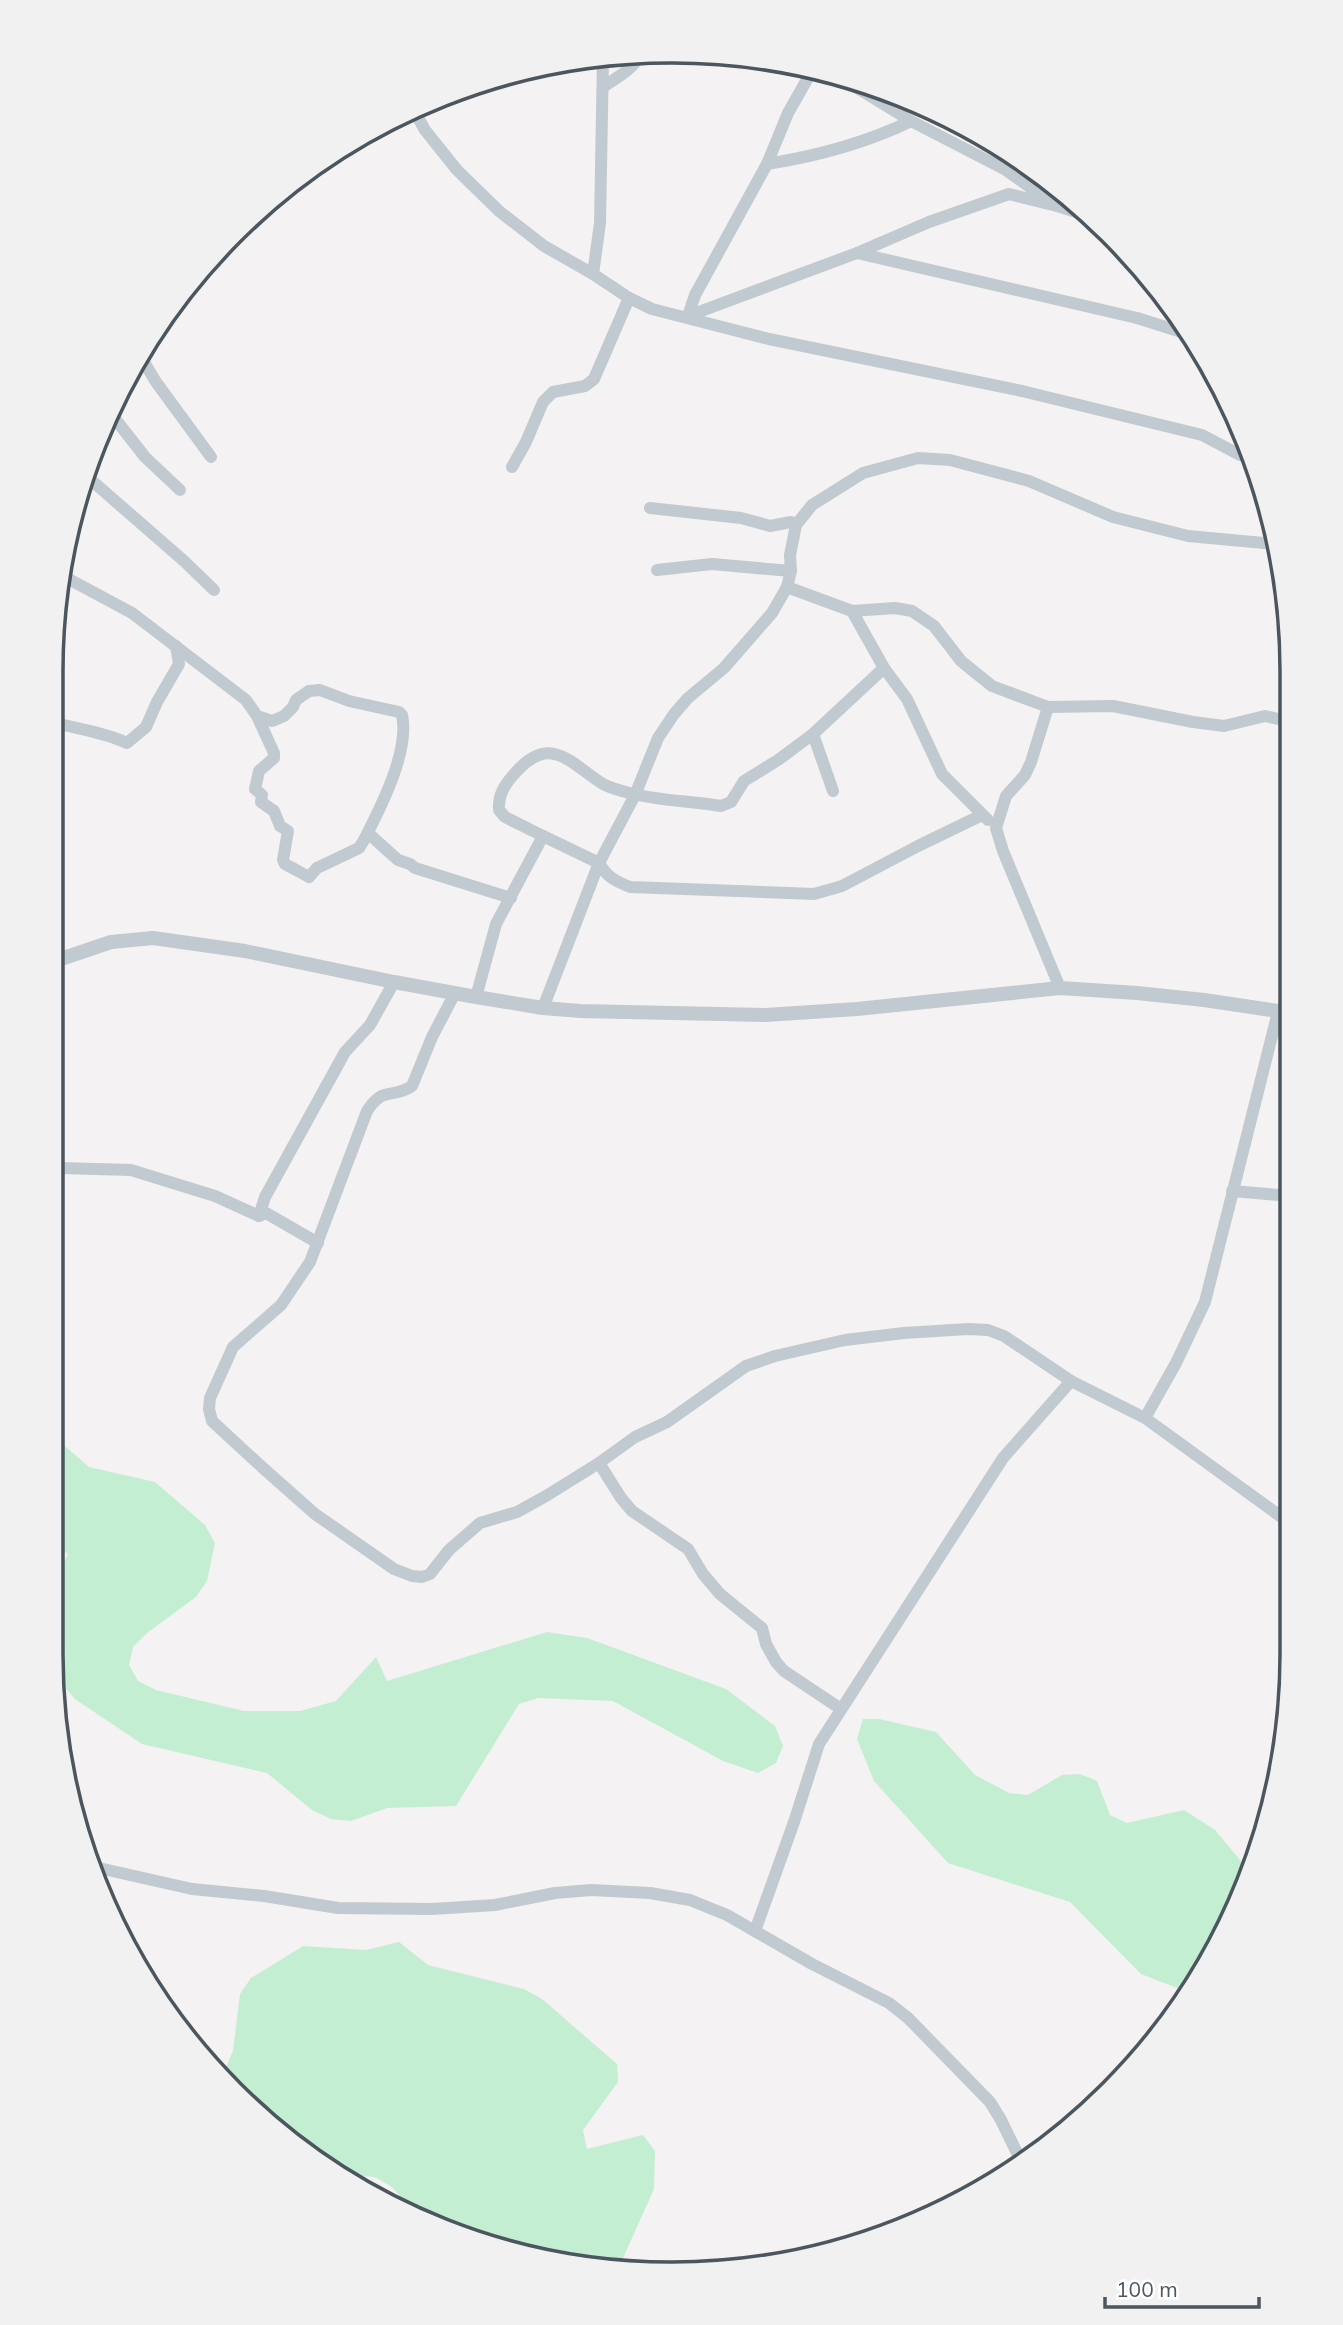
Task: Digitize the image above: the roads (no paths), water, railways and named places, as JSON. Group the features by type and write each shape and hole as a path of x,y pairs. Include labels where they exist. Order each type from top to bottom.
{"street":[{"path":"603,87 635,64"},
{"path":"593,274 600,223 603,67"},
{"path":"688,316 695,295 767,164 788,113 807,79"},
{"path":"869,96 911,121 1006,170 1057,206"},
{"path":"418,118 457,170 499,211 544,246 652,309 688,316 769,339 1022,391 1202,435 1239,451"},
{"path":"767,164 794,160 869,139 911,121"},
{"path":"688,316 857,253 929,222 1009,194 1067,209"},
{"path":"857,253 1137,318 1175,330"},
{"path":"512,467 534,420 553,391 584,386 594,379 629,298"},
{"path":"146,365 211,457"},
{"path":"117,421 145,457 180,490"},
{"path":"543,1008 599,863 635,795 658,738 688,698 724,668 772,612 787,587 796,526 813,505 863,472 918,458 950,460 1018,478 1113,517 1188,536 1266,543"},
{"path":"93,483 214,590"},
{"path":"650,508 741,518 769,526 791,522 796,526"},
{"path":"657,570 712,564 791,571"},
{"path":"70,580 132,613 236,691 257,716 274,758 259,771 255,789 262,795 261,802 274,811 280,826 288,831 283,856 285,864 309,877 317,868 359,848 368,833 392,781 401,743 402,715 320,690 309,691 296,700 293,708 284,716 272,721 257,716"},
{"path":"787,587 852,611 895,608 912,611 934,626 961,661 992,685 1048,707 1113,706 1224,726 1265,716 1280,719"},
{"path":"852,611 884,668 907,699 943,774 996,828 1003,852 1060,988"},
{"path":"63,725 111,736 127,743 146,727 179,664 176,646"},
{"path":"884,668 813,734 778,760 744,780 731,802 720,806 635,795 605,785 566,757 548,752 524,762 506,784 499,800 499,810 505,817 599,863 614,881 630,887 814,894 842,886 982,816"},
{"path":"996,828 1006,796 1025,775 1031,762 1048,707"},
{"path":"813,734 833,791"},
{"path":"368,833 398,860 415,868 511,898"},
{"path":"477,997 496,924 542,836"},
{"path":"63,958 111,942 153,938 245,951 394,982 543,1008 659,1014 766,1015 857,1009 1060,988 1177,997 1280,1012"},
{"path":"258,1216 265,1197 345,1052 369,1026 394,982"},
{"path":"455,993 432,1037 412,1087 375,1099 310,1262 281,1305 233,1348 211,1398 209,1409 212,1421 316,1514 394,1569 422,1577 430,1574 449,1550 481,1523 517,1512 599,1464 635,1437 667,1422 746,1366 775,1356 845,1340 968,1329 988,1330 1004,1336 1071,1381 1144,1418 1280,1516"},
{"path":"1144,1418 1201,1315 1232,1191 1280,1027"},
{"path":"63,1168 131,1170 215,1196 258,1216 266,1213 318,1243"},
{"path":"1232,1191 1280,1195"},
{"path":"755,1931 819,1744 1003,1458 1071,1381"},
{"path":"599,1464 632,1511 688,1549 703,1574 720,1594 762,1628 766,1644 784,1671 841,1709"},
{"path":"102,1867 192,1889 264,1896 338,1908 432,1909 495,1905 591,1890 650,1893 690,1900 727,1915 812,1964 889,2003 908,2018 990,2102 1017,2154"}]}
